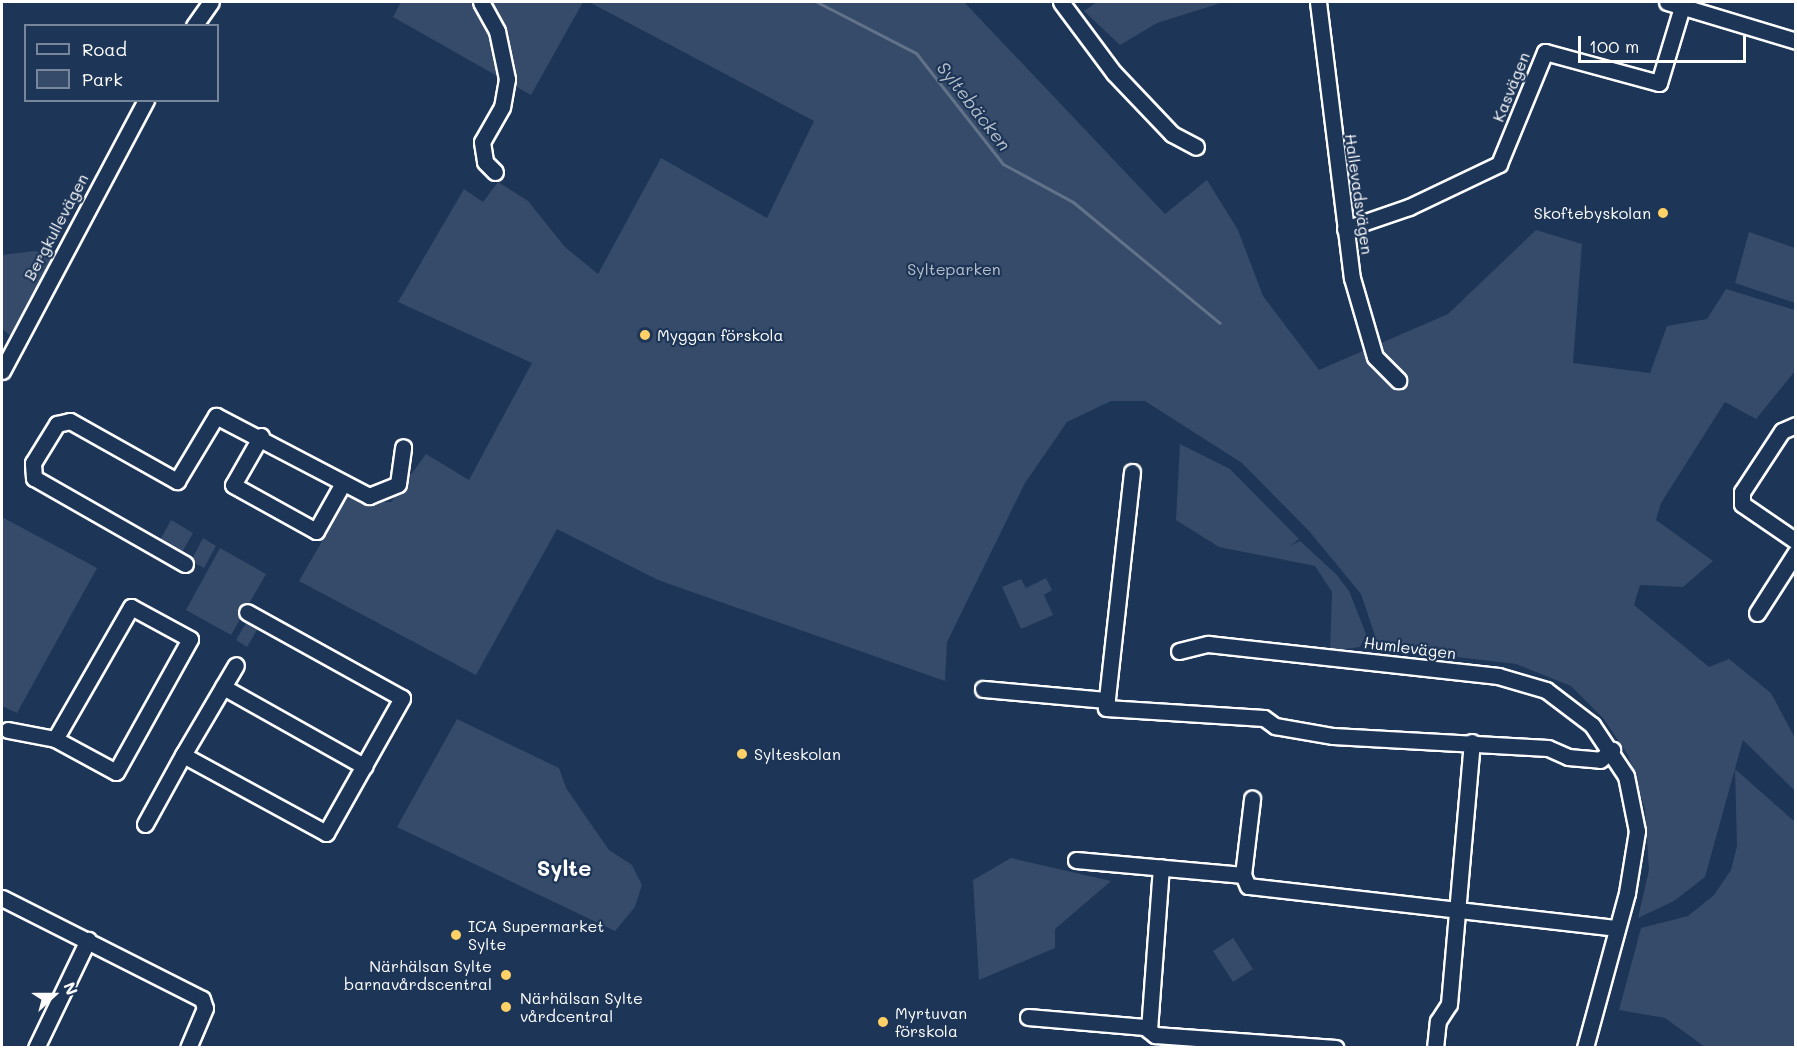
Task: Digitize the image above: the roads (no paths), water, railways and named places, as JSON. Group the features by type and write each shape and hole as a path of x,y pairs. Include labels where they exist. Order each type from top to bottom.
{"street":[{"path":"195,24 211,2"},
{"path":"481,2 496,31 507,79 502,107 482,142 485,162 495,172"},
{"path":"1061,2 1114,73 1172,134 1196,147"},
{"name":"Hallevadsvägen","path":"1318,2 1344,229 1375,357 1398,380"},
{"path":"1667,2 1796,41"},
{"name":"Kasvägen","path":"1344,229 1409,207 1499,164 1545,52 1659,83 1682,7"},
{"name":"Bergkullevägen","path":"2,371 145,102"},
{"path":"185,564 34,478 33,463 52,430 70,421 177,481 216,416 261,436 369,496 391,490 398,484 403,447"},
{"path":"1796,425 1782,430 1742,492 1742,504 1796,541"},
{"path":"261,436 233,485 316,531 343,483"},
{"path":"1132,472 1106,708 1263,718 1275,726 1333,736 1548,748 1568,757 1600,760 1612,750"},
{"path":"1757,613 1796,552"},
{"path":"8,730 55,739 117,772 190,639 131,607 55,739"},
{"path":"183,755 326,833 402,698 248,612"},
{"name":"Humlevägen","path":"1179,651 1208,644 1519,681 1570,704 1612,750 1631,794 1637,831 1617,927 1585,1047"},
{"path":"144,824 236,665"},
{"path":"223,687 364,766"},
{"path":"983,689 1107,700"},
{"path":"1435,1047 1438,1021 1449,1004 1459,912 1472,742"},
{"path":"1252,799 1243,876 1248,885 1444,905 1459,912 1617,927"},
{"path":"1076,860 1243,876"},
{"path":"1149,1030 1161,867"},
{"path":"2,898 202,999 205,1008 188,1047"},
{"path":"36,1047 88,940"},
{"path":"1028,1017 1149,1030 1155,1035 1335,1047"}],"waterway":[{"name":"Syltebäcken","path":"817,2 916,53 1003,164 1073,202 1220,323"}],"place":[{"name":"Skoftebyskolan","path":"1663,213"},
{"name":"Myggan förskola","path":"645,335"},
{"name":"Sylteskolan","path":"742,754"},
{"name":"ICA Supermarket Sylte","path":"456,935"},
{"name":"Närhälsan Sylte barnavårdscentral","path":"506,975"},
{"name":"Närhälsan Sylte vårdcentral","path":"506,1007"},
{"name":"Myrtuvan förskola","path":"883,1022"}],"district":[{"name":"Sylte","path":"564,868"}],"park label":[{"name":"Sylteparken","path":"954,269"}]}
